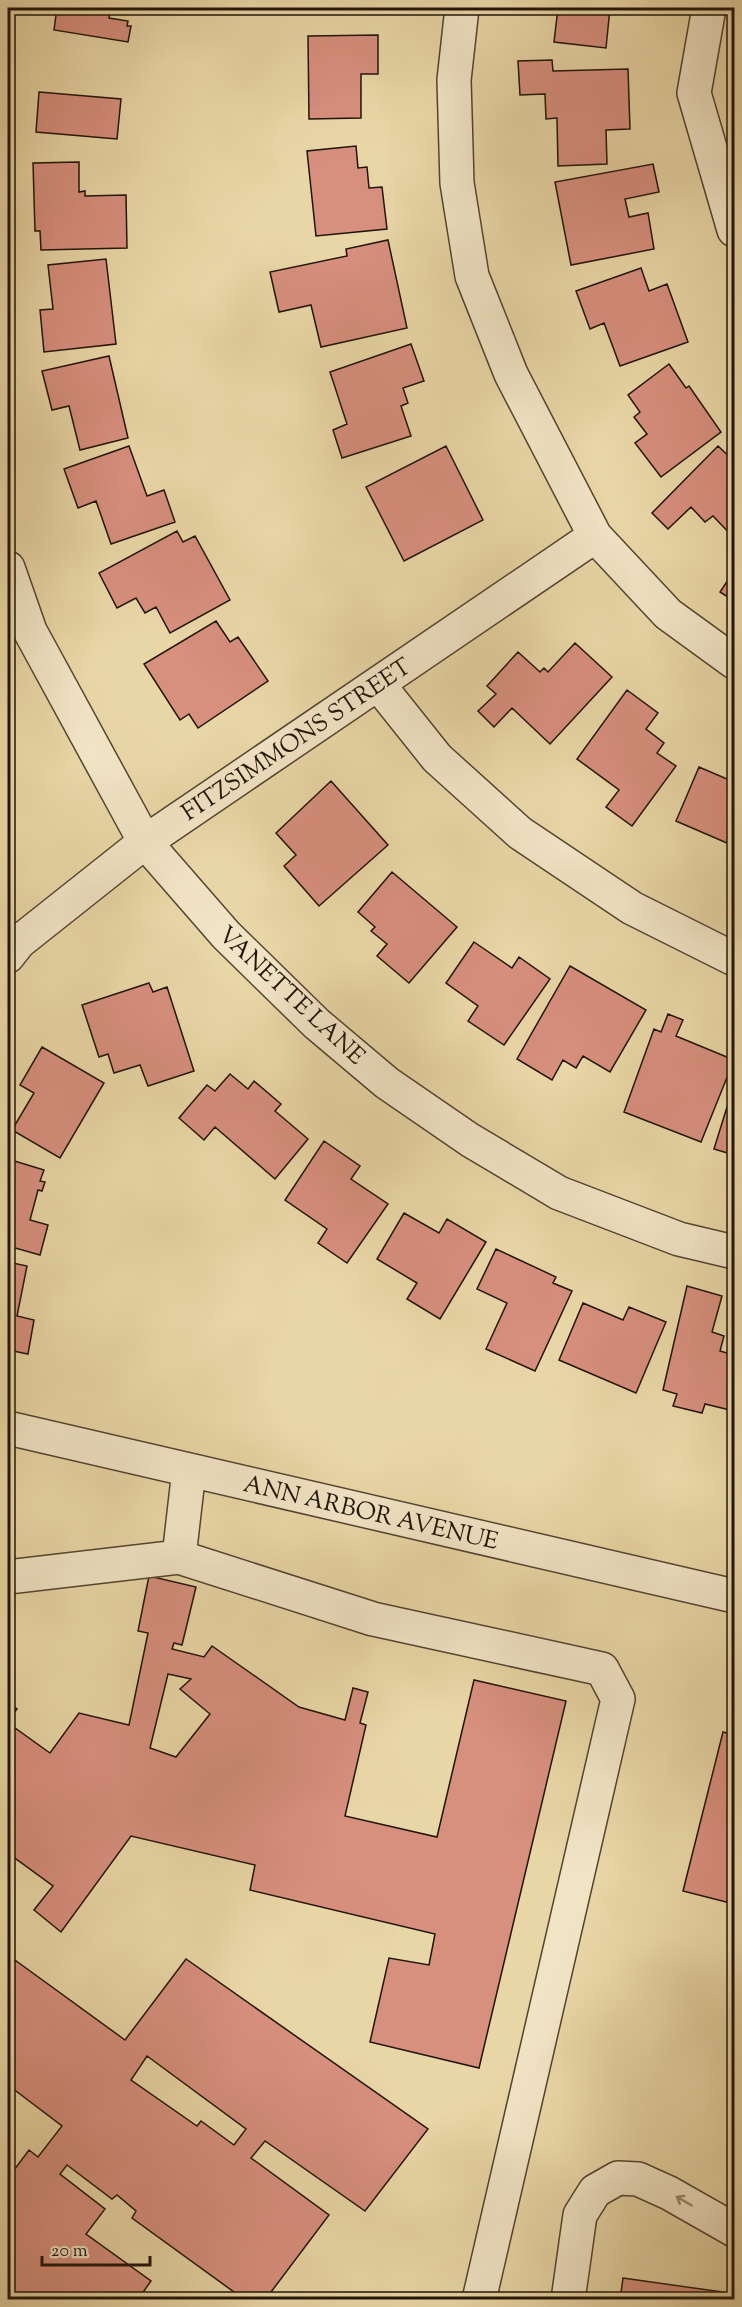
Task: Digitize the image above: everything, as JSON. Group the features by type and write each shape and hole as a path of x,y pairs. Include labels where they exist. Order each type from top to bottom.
{"street":[{"path":"462,8 454,80 457,183 472,276 511,374 595,536 668,614 735,662"},
{"path":"709,8 694,93 735,230"},
{"name":"FITZSIMMONS STREET","path":"8,956 19,942 145,842 595,536"},
{"name":"VANETTE LANE","path":"8,568 30,631 145,842 226,935 317,1024 387,1083 470,1140 560,1193 679,1239 735,1252"},
{"path":"378,684 437,758 520,833 632,908 735,959"},
{"name":"ANN ARBOR AVENUE","path":"8,1428 735,1596"},
{"path":"178,1557 189,1470"},
{"path":"8,1577 178,1557 373,1619 602,1669 618,1699 479,2300"},
{"path":"568,2300 580,2215 595,2191 618,2178 638,2179 669,2193 735,2230"}],"building":[{"path":"57,8 110,8 109,18 128,21 127,26 131,26 128,42 54,30"},
{"path":"558,8 610,8 606,48 554,42"},
{"path":"378,35 378,74 361,74 361,118 309,119 308,36"},
{"path":"552,60 553,71 628,69 630,129 606,130 607,164 558,166 557,118 546,119 545,94 520,95 518,61"},
{"path":"39,92 121,99 117,139 36,132"},
{"path":"356,146 358,168 367,167 369,188 382,187 387,229 316,236 307,151"},
{"path":"79,162 79,192 85,191 85,196 126,195 127,248 41,250 40,231 35,231 33,163"},
{"path":"653,164 659,192 625,199 629,217 648,213 654,249 571,265 555,182"},
{"path":"388,240 407,328 321,347 311,305 279,312 270,272 347,256 346,249"},
{"path":"106,259 116,344 44,352 40,310 53,309 48,265"},
{"path":"641,268 649,291 667,284 688,342 620,366 604,323 590,329 576,291"},
{"path":"411,344 424,381 403,388 408,403 401,406 411,436 342,458 333,430 347,424 330,372"},
{"path":"109,356 128,438 80,450 69,406 52,410 42,371"},
{"path":"669,364 686,388 689,386 721,432 661,477 635,443 647,434 634,417 640,412 628,395"},
{"path":"129,446 147,496 164,490 175,522 111,544 96,501 78,508 64,469"},
{"path":"446,446 483,520 404,561 366,487"},
{"path":"718,446 734,461 734,538 713,516 705,522 691,507 668,529 652,513"},
{"path":"177,531 183,542 195,536 230,600 170,633 156,607 145,613 136,598 117,608 99,573"},
{"path":"734,571 734,601 720,592"},
{"path":"216,621 230,642 238,637 268,681 198,728 189,714 180,720 144,664"},
{"path":"575,643 612,677 550,744 512,708 494,727 478,711 496,694 487,686 518,652 540,672 544,668 548,672"},
{"path":"627,690 658,713 646,729 664,743 657,753 676,766 632,826 606,807 619,790 577,759"},
{"path":"699,767 734,782 734,846 676,821"},
{"path":"331,781 388,845 319,906 284,866 296,855 276,833"},
{"path":"392,872 457,927 409,983 377,956 387,944 371,931 375,927 358,912"},
{"path":"474,942 512,968 519,957 550,979 504,1045 468,1021 478,1006 446,983"},
{"path":"570,966 646,1010 610,1072 583,1056 576,1068 563,1060 552,1080 517,1059"},
{"path":"149,983 153,992 167,987 194,1071 148,1086 140,1065 114,1073 108,1054 99,1057 82,1005"},
{"path":"668,1014 683,1020 676,1036 734,1060 701,1142 624,1112 654,1029 661,1032"},
{"path":"42,1047 104,1083 60,1158 12,1130 34,1093 20,1085"},
{"path":"230,1074 248,1089 254,1081 281,1104 275,1111 308,1139 275,1179 215,1127 204,1140 179,1118 207,1085 215,1091"},
{"path":"731,1094 734,1095 734,1155 714,1149"},
{"path":"324,1141 360,1166 351,1179 388,1204 347,1263 318,1243 327,1229 285,1200"},
{"path":"8,1159 44,1170 40,1181 45,1182 42,1191 38,1190 30,1220 48,1225 40,1255 8,1246"},
{"path":"404,1213 439,1233 447,1219 486,1242 440,1319 407,1299 417,1283 377,1259"},
{"path":"496,1249 556,1277 553,1283 572,1291 535,1371 486,1349 507,1303 477,1289"},
{"path":"8,1262 27,1266 17,1316 34,1320 28,1354 8,1350"},
{"path":"687,1286 722,1296 712,1332 724,1336 720,1351 734,1355 734,1411 705,1404 702,1413 673,1406 677,1394 663,1390"},
{"path":"583,1303 623,1320 629,1307 666,1322 636,1393 559,1360"},
{"path":"149,1576 196,1587 182,1645 174,1643 172,1649 204,1657 212,1646 299,1707 345,1720 353,1688 368,1692 360,1723 366,1725 345,1816 437,1837 474,1680 566,1701 479,2068 370,2042 389,1958 429,1965 435,1934 250,1890 255,1865 131,1836 61,1932 34,1910 53,1886 8,1853 8,1723 50,1753 79,1713 129,1725 148,1633 138,1631","holes":["168,1674 191,1679 180,1689 210,1714 176,1757 150,1748"]},
{"path":"8,1702 17,1709 8,1721"},
{"path":"723,1732 734,1735 734,1904 683,1891"},
{"path":"8,1955 125,2040 186,1959 428,2129 365,2211 265,2141 251,2158 329,2215 265,2300 245,2300 132,2218 136,2211 117,2195 112,2199 67,2165 60,2174 105,2209 86,2234 151,2281 139,2298 141,2300 8,2300 8,2178 29,2150 38,2157 62,2126 8,2085","holes":["147,2056 246,2129 234,2145 201,2121 197,2126 131,2080"]},
{"path":"623,2278 722,2292 721,2300 620,2300"}]}
